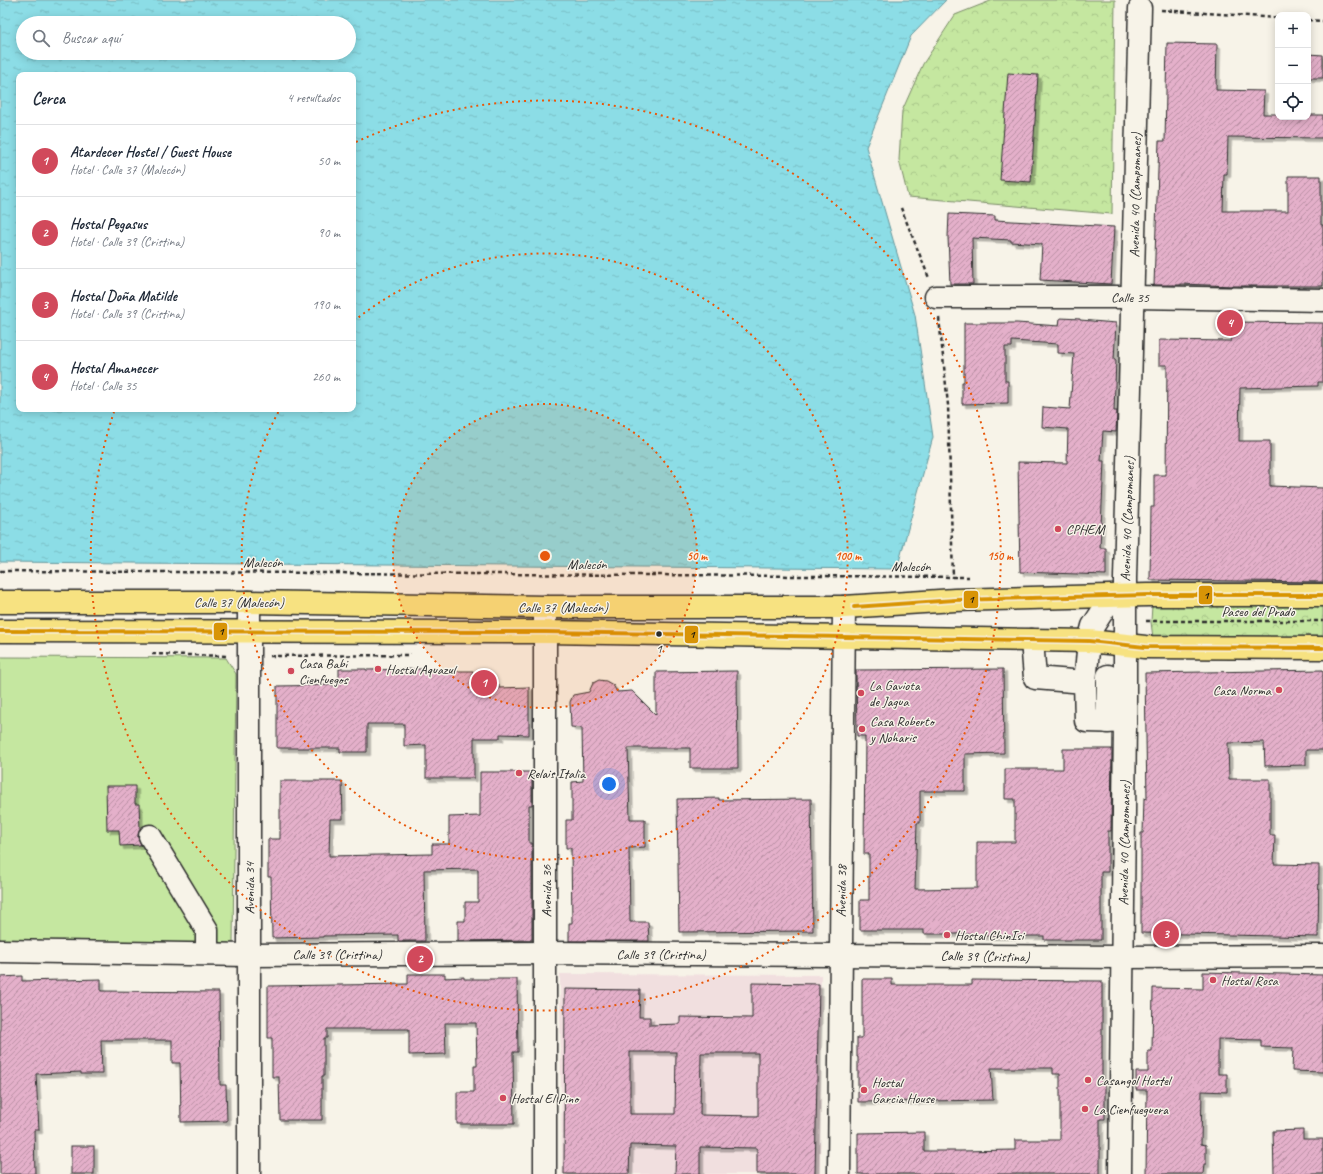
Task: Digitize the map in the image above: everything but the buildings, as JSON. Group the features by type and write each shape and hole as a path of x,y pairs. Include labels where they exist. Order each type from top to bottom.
{"main road":[{"name":"Calle 37 (Malecón)","path":"0,602 249,602 545,607 844,607 955,600 1125,597 1147,595 1323,595"},
{"name":"Calle 37 (Malecón)","path":"0,631 546,632 1032,640 1088,651 1125,645 1145,647 1323,648"}],"street":[{"name":"Avenida 40 (Campomanes)","path":"1120,1174 1122,957 1116,722 1117,680 1125,645 1140,8"},
{"name":"Calle 35","path":"936,297 1133,297 1323,300"},
{"path":"1116,722 1086,721 1085,682 1088,651 1093,626 1106,606 1125,597"},
{"name":"Avenida 34","path":"249,602 249,1174"},
{"name":"Avenida 36","path":"545,607 545,1174"},
{"name":"Avenida 38","path":"840,1174 844,607"},
{"path":"1032,640 1034,678 1085,682"},
{"path":"1088,651 1117,680"},
{"path":"150,836 207,930 207,954"},
{"name":"Calle 39 (Cristina)","path":"0,951 249,955 546,953 1122,957 1323,956"}],"path":[{"path":"1140,8 1275,18"},
{"path":"1311,20 1323,21"},
{"path":"902,208 936,297 948,405 955,600"},
{"name":"Malecón","path":"0,571 976,577"},
{"name":"Paseo del Prado","path":"1145,621 1323,621"},
{"path":"148,654 250,656 413,655"}],"shaded area":[{"path":"560,974 821,975 820,1174 562,1174"}],"green space":[{"path":"993,0 1115,0 1112,214 908,197 899,160 902,111 923,64 955,15"},
{"path":"1323,604 1323,640 1153,638 1151,622 1152,605"},
{"path":"0,657 226,658 236,674 233,944 0,941"}],"water":[{"path":"0,0 946,0 911,36 866,147 915,315 933,437 897,569 0,562"}],"transit line":[{"name":"1","path":"854,607 955,600 1147,595 1323,595"},
{"name":"1","path":"0,631 546,632 1089,641 1145,647 1323,648"}],"place":[{"name":"Hostal Amanecer","path":"1230,323"},
{"name":"CPHEM","path":"1058,529"},
{"name":"1","path":"659,634"},
{"name":"Hostal Aquazul","path":"378,669"},
{"name":"Casa Babi Cienfuegos","path":"291,671"},
{"name":"Atardecer Hostel / Guest House","path":"484,683"},
{"name":"Casa Norma","path":"1279,690"},
{"name":"La Gaviota de Jagua","path":"861,693"},
{"name":"Casa Roberto y Noharis","path":"862,729"},
{"name":"Relais Italia","path":"519,773"},
{"name":"Hostal Doña Matilde","path":"1166,934"},
{"name":"Hostal ChinIsi","path":"947,935"},
{"name":"Hostal Pegasus","path":"420,959"},
{"name":"Hostal Rosa","path":"1213,980"},
{"name":"Casangol Hostel","path":"1088,1080"},
{"name":"Hostal Garcia House","path":"864,1090"},
{"name":"Hostal El Pino","path":"503,1098"},
{"name":"La Cienfueguera","path":"1085,1109"}]}
